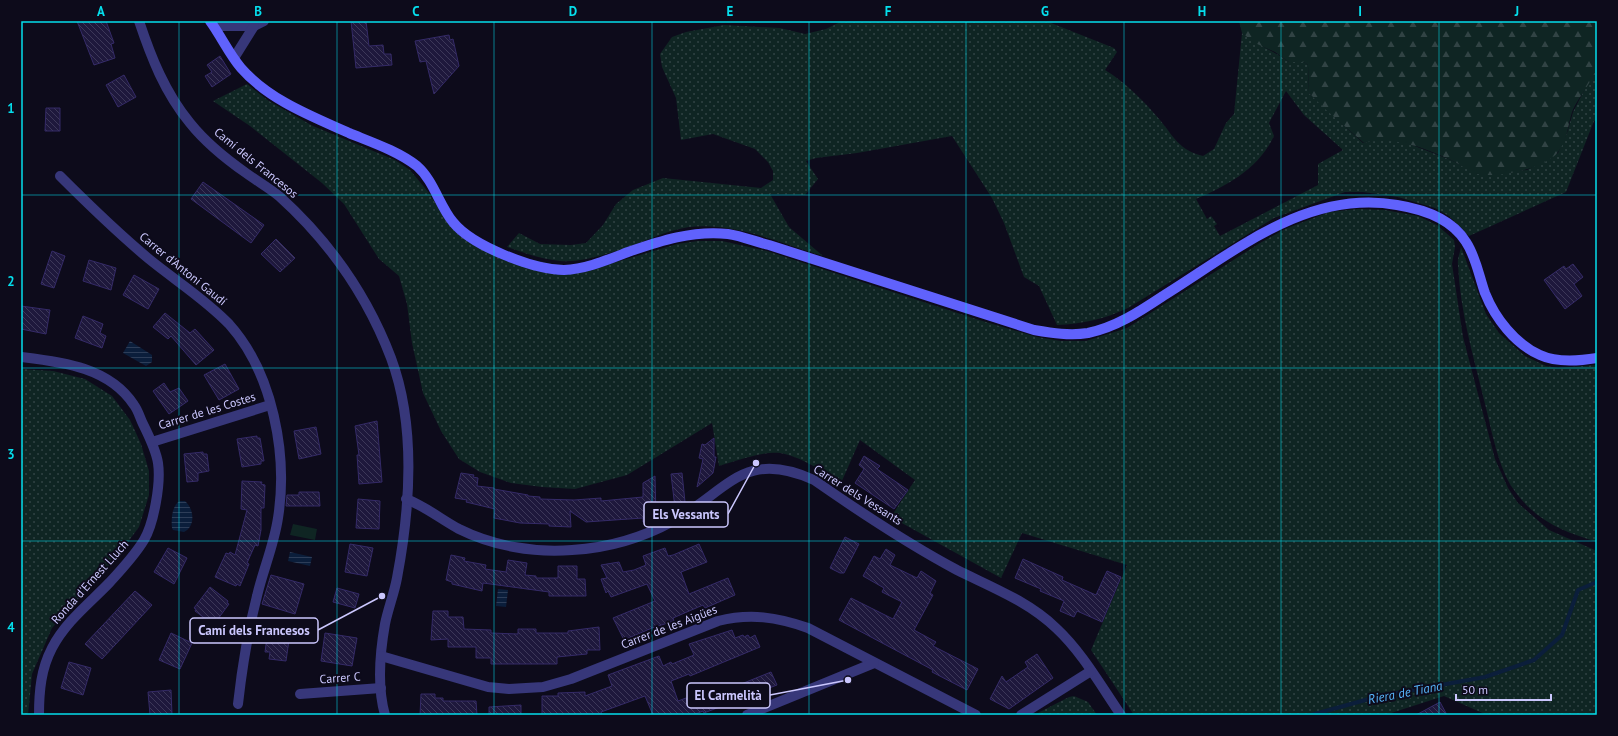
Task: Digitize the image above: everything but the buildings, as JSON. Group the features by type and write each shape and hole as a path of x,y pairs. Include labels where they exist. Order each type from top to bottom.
{"street":[{"name":"Camí dels Francesos","path":"139,21 152,58 168,92 190,123 216,151 277,195 315,231 343,266 368,308 392,360 402,402 408,446 406,499 400,560 385,626 381,656 381,688 385,715"},
{"path":"212,24 259,23"},
{"path":"234,58 259,23"},
{"path":"212,24 242,69 267,92 309,116 385,149 418,167 431,183 453,222 465,233 491,248 540,267 564,270 590,266 659,241 700,233 729,234 770,245 1034,330 1071,335 1107,328 1130,317 1247,242 1282,223 1328,206 1370,202 1396,205 1424,211 1452,226 1466,241 1495,313 1508,330 1523,344 1540,355 1554,359 1572,360 1597,358"},
{"name":"Carrer d'Antoni Gaudí","path":"60,176 112,227 150,260 195,292 229,325 256,364 270,405 281,467 281,495 272,545 256,597 250,624 238,704"},
{"name":"Ronda d'Ernest Lluch","path":"21,357 56,361 80,367 100,375 134,404 152,442 158,464 158,481 152,518 145,538 129,561 74,618 56,642 43,669 39,697 39,715"},
{"name":"Carrer de les Costes","path":"152,442 270,405"},
{"name":"Carrer dels Vessants","path":"406,499 461,530 503,545 549,551 571,550 598,547 643,535 674,520 733,478 746,472 769,468 789,470 814,480 920,549 1022,602 1056,628 1091,671 1121,715"},
{"name":"Carrer de les Aigües","path":"381,656 488,688 509,689 543,687 571,679 718,621 750,616 768,617 787,620 808,628 976,715"},
{"path":"747,715 874,663"},
{"path":"1021,715 1091,671"},
{"name":"Carrer C","path":"300,694 381,688"}],"green space":[{"path":"842,21 1046,21 1114,48 1117,52 1105,70 1120,80 1141,99 1178,142 1188,150 1203,156 1214,149 1226,123 1234,114 1242,33 1289,62 1304,62 1308,65 1309,93 1363,143 1377,140 1393,140 1407,143 1451,160 1478,174 1527,170 1558,153 1567,133 1573,112 1597,65 1597,120 1594,121 1566,192 1469,236 1449,216 1435,208 1398,197 1363,192 1345,192 1274,218 1128,308 1102,318 1075,323 1057,325 1039,286 1024,277 1004,223 992,198 952,136 857,153 816,158 806,161 818,179 805,195 770,194 789,227 823,256 757,235 706,226 674,230 615,252 596,257 568,261 546,259 507,247 519,233 540,244 571,245 586,243 603,225 616,204 633,190 663,178 761,188 773,180 773,171 768,162 755,149 713,134 681,140 676,98 662,67 660,54 672,37 686,32 724,25 780,28 805,34 826,29","holes":["1286,91 1304,115 1343,150 1318,164 1318,185 1220,236 1214,226 1217,224 1211,216 1207,219 1196,199 1231,182 1260,158 1274,136 1269,123"]},
{"path":"1239,21 1597,21 1597,64 1596,70 1590,82 1572,112 1567,133 1561,148 1552,158 1521,171 1497,175 1478,174 1471,172 1440,155 1408,144 1387,141 1364,143 1309,93 1308,65 1304,62 1289,62 1275,52 1255,43 1242,33"},
{"path":"247,84 269,101 313,126 395,160 410,170 429,193 447,222 460,236 481,249 586,271 677,244 698,241 722,241 767,251 976,319 1037,337 1061,341 1086,341 1127,328 1260,243 1285,229 1329,212 1358,209 1385,210 1418,216 1437,225 1454,240 1455,247 1452,264 1463,337 1495,459 1508,488 1518,503 1549,530 1597,551 1597,715 1487,715 1444,696 1385,715 1134,715 1091,650 1127,565 1022,533 1001,578 891,517 915,480 860,440 841,483 820,469 796,457 780,453 766,453 719,466 712,423 627,475 575,489 511,483 480,472 459,459 441,431 423,393 412,343 407,304 399,276 379,259 344,204 322,183 250,126 213,101"},
{"path":"1461,247 1486,314 1499,333 1525,356 1546,366 1558,368 1597,365 1597,542 1572,534 1551,524 1531,510 1522,501 1508,481 1493,437 1465,318 1459,283 1458,258"},
{"path":"21,369 53,371 85,379 112,396 130,420 141,444 149,471 149,495 139,527 116,558 52,628 32,674 28,715 21,715"},
{"path":"293,524 317,529 315,540 290,535"},
{"path":"1074,696 1088,702 1097,715 1034,715 1069,697"}],"water":[{"path":"130,341 152,355 152,362 146,366 123,353"},
{"path":"180,501 185,501 188,504 192,513 192,522 188,529 184,532 173,530 172,528 174,509"},
{"path":"290,552 312,557 310,566 288,561"},
{"path":"498,589 508,590 506,607 496,606"}],"waterway":[{"name":"Riera de Tiana","path":"1311,715 1380,696 1485,677 1534,660 1562,635 1578,590 1597,582"}],"place":[{"name":"Els Vessants","path":"756,463"},
{"name":"Camí dels Francesos","path":"382,596"},
{"name":"El Carmelità","path":"848,680"}]}
